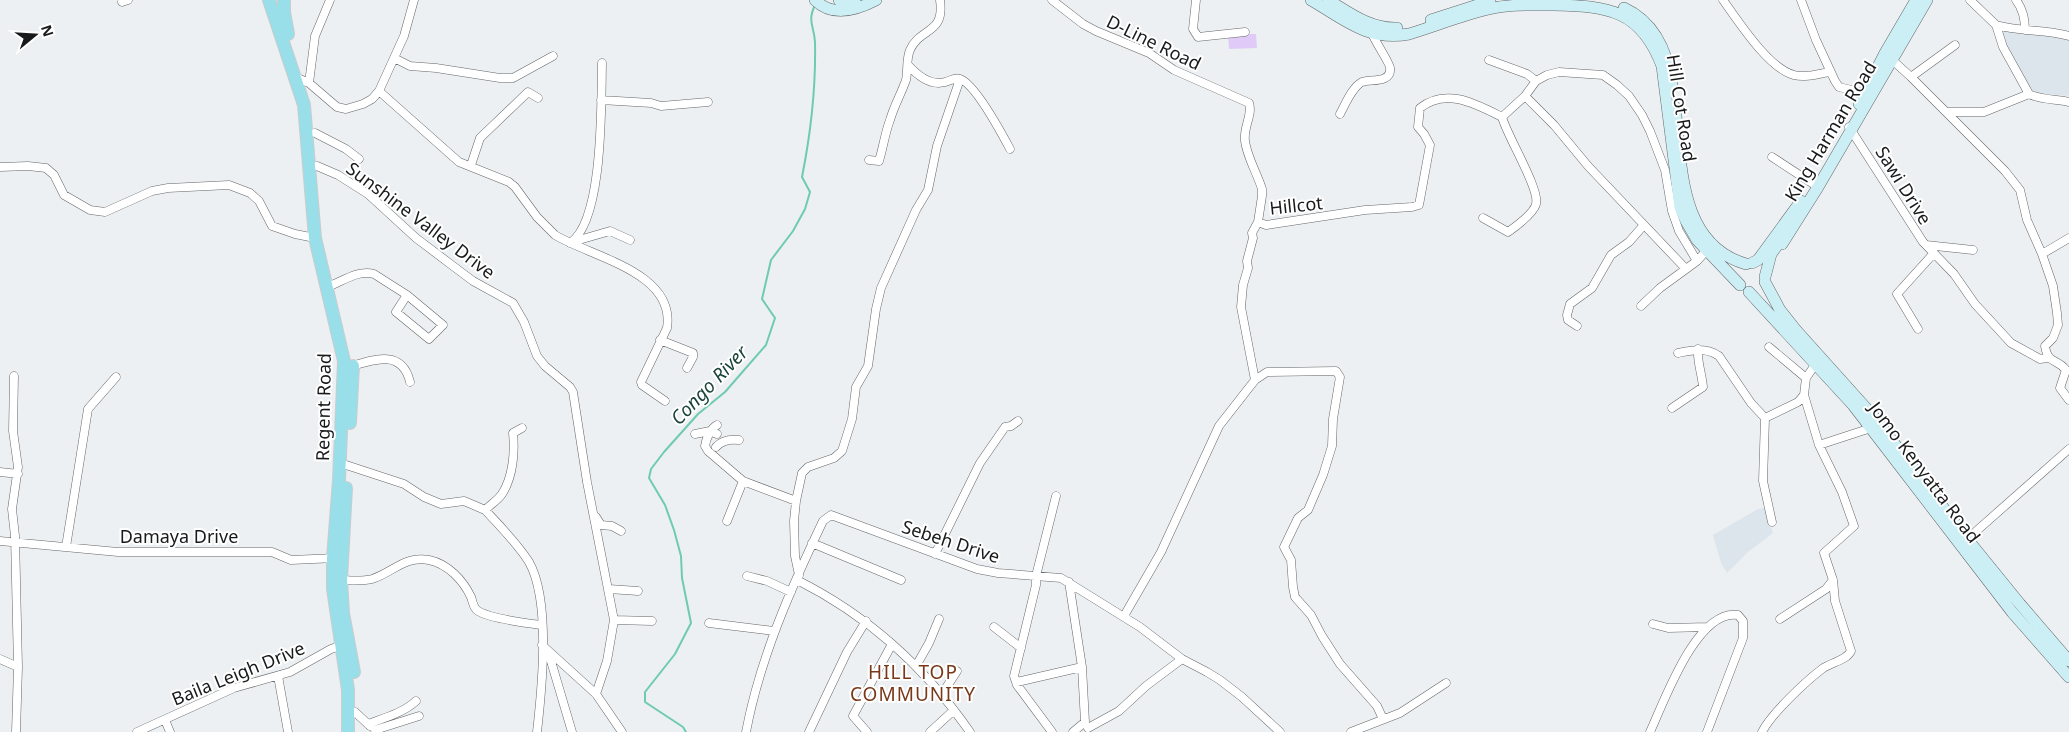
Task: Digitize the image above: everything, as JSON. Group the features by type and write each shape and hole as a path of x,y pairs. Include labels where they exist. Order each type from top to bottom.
{"main road":[{"name":"Regent Road","path":"269,0 303,80 315,238 348,334 349,367 337,558 337,580 343,613 348,690 348,732"},
{"name":"Regent Road","path":"284,0 284,12 289,36 312,105 316,133 323,237 331,286"},
{"path":"815,0 829,8 850,11 876,0"},
{"path":"839,0 844,2 856,0"},
{"name":"Hill Cot Road","path":"1311,0 1350,24 1380,36 1403,35 1484,10 1525,4 1604,9 1622,15 1646,34 1656,49 1662,66 1680,207 1686,222 1706,251 1744,289"},
{"path":"1328,0 1361,20 1386,28 1400,28 1417,25 1474,5 1496,0"},
{"name":"Hill Cot Road","path":"1596,0 1626,9 1640,17 1655,33 1670,66 1684,185 1693,219 1712,245 1735,261 1749,264"},
{"name":"King Harman Road","path":"1765,279 1771,254 1779,243 1782,244 1850,128 1916,0"},
{"name":"King Harman Road","path":"1888,57 1927,0"},
{"name":"King Harman Road","path":"1749,264 1758,260 1816,185"},
{"path":"1749,264 1759,266 1765,279 1760,288 1744,289 1738,275 1739,270 1749,264"},
{"name":"Jomo Kenyatta Road","path":"1765,279 1780,310 1872,423 1964,543 2012,612 2069,677"},
{"name":"Jomo Kenyatta Road","path":"1744,289 1847,399 1872,423"},
{"name":"Jomo Kenyatta Road","path":"1964,543 2069,661"},
{"name":"Regent Road","path":"345,644 353,665 355,732"}],"street":[{"path":"330,0 315,36 303,80 329,102 337,107 346,108 363,104 372,99 379,91 404,36 414,0"},
{"path":"869,160 879,161 889,121 906,80 910,50 917,40 931,31 939,19 940,0"},
{"name":"D-Line Road","path":"1052,0 1083,24 1096,31 1149,52 1174,70 1249,103"},
{"path":"1196,0 1192,30 1198,37 1244,32"},
{"path":"1723,0 1760,48 1782,68 1794,75 1829,72"},
{"path":"1801,0 1829,72 1839,87 1868,94"},
{"path":"1970,0 1996,26 2003,47 2028,94 2034,97 2054,98 2069,102"},
{"path":"2016,0 2025,19 2025,30"},
{"path":"1996,26 2057,32 2069,36"},
{"path":"1340,114 1356,86 1362,82 1384,79 1389,74 1388,62 1379,50 1372,33"},
{"path":"1911,77 1955,45"},
{"path":"394,58 410,66 513,78 553,56"},
{"path":"1888,57 1947,112 2010,176 2020,190 2028,220 2053,286 2058,325 2053,338 2045,346 2048,358"},
{"path":"1489,60 1527,74 1536,81"},
{"path":"571,242 586,218 597,178 602,63"},
{"path":"908,65 915,72 940,84 954,78 960,78 980,99 1010,149"},
{"path":"1483,218 1508,232 1517,226 1534,208 1536,203 1533,189 1505,130 1502,117 1525,96 1536,81 1559,72 1603,75 1629,96 1642,114 1665,170 1672,211 1679,231 1697,261"},
{"path":"960,78 937,146 928,190 916,210 881,288 868,366 856,387 852,418 842,451 834,458 804,470 796,501 794,538 798,578 866,621 892,644 942,694 970,732"},
{"path":"379,91 459,162 471,165 509,182 515,187 546,228 635,272 656,288 668,318 666,328 642,385 665,401"},
{"path":"471,165 480,138 528,92 538,98"},
{"path":"1947,112 1984,112 2028,94"},
{"path":"1525,96 1554,125 1588,166 1643,226 1686,269"},
{"name":"Hillcot","path":"1249,103 1251,109 1245,128 1245,141 1262,189 1258,222 1266,225 1365,210 1419,205 1430,145 1418,127 1420,108 1436,99 1454,97 1475,104 1502,117"},
{"path":"601,100 651,103 660,106 708,102"},
{"name":"Sawi Drive","path":"1850,128 1904,214 1926,245 1973,250"},
{"path":"316,133 346,149 359,159"},
{"path":"1772,157 1816,185"},
{"path":"0,167 28,166 46,168 54,175 64,195 90,210 105,212 152,191 168,188 229,185 250,193 260,200 272,226 295,234 315,238"},
{"name":"Sunshine Valley Drive","path":"317,166 338,175 368,194 416,238 472,281 513,304 517,308 537,356 573,392 593,513 614,620 607,661 596,694"},
{"path":"1255,380 1241,307 1245,276 1248,268 1247,261 1253,238 1252,233 1258,222"},
{"path":"1576,326 1568,320 1567,315 1570,304 1592,288 1611,255 1629,242 1643,226"},
{"path":"571,242 610,231 630,240"},
{"path":"2042,254 2069,238"},
{"path":"1926,245 1954,274 1975,304 2011,343 2040,359 2048,358 2064,367 2066,370 2060,388 2069,400"},
{"path":"1641,306 1660,288 1697,261 1706,251"},
{"path":"1918,329 1897,294 1934,253"},
{"path":"331,286 368,272 407,295 443,325 429,339 396,312 407,295"},
{"path":"660,340 693,353 688,368"},
{"path":"1769,347 1806,378"},
{"path":"1672,408 1703,387 1702,374 1697,360 1698,349"},
{"path":"1678,353 1698,349 1712,351 1719,356 1751,403 1765,418 1763,481 1772,522"},
{"path":"349,367 377,359 396,361 405,368 410,382"},
{"path":"1762,732 1801,688 1822,669 1832,662 1846,657 1851,651 1835,601 1833,580 1824,554 1854,526 1842,492 1819,445 1804,395 1806,378 1815,365"},
{"path":"1124,616 1161,552 1219,426 1255,380 1267,372 1336,371 1340,377 1333,420 1332,446 1323,475 1308,510 1298,518 1284,547 1291,560 1292,587 1295,597 1311,615 1340,664 1378,706 1382,719"},
{"path":"14,376 12,431 18,474 12,509 15,542 18,667 16,732"},
{"path":"66,547 88,409 116,377"},
{"path":"1765,418 1798,402 1804,395"},
{"path":"935,554 980,463 1005,427 1011,426 1018,421"},
{"path":"1819,445 1872,423"},
{"path":"717,425 711,429 706,441 706,449 743,481 796,501"},
{"path":"485,510 502,494 511,473 513,433 522,428"},
{"path":"695,434 710,431 736,440 722,442 716,447"},
{"path":"1964,543 2069,449"},
{"path":"344,464 404,484 424,497 440,504 464,501 485,510 529,563 539,596 542,625 542,678 537,732"},
{"path":"0,472 18,474"},
{"path":"727,521 743,481"},
{"path":"1052,732 1014,676 1056,496"},
{"path":"593,513 601,525 612,526 621,531"},
{"name":"Sebeh Drive","path":"746,732 750,710 774,631 812,543 823,521 831,515 977,569 998,573 1061,578 1124,616 1182,659 1220,680 1242,697 1280,732"},
{"name":"Damaya Drive","path":"0,541 118,552 272,552 292,560 337,558"},
{"path":"812,543 901,580"},
{"path":"337,580 373,579 400,564 413,560 427,560 441,564 452,572 464,586 479,612 499,618 542,625"},
{"path":"746,576 791,592"},
{"path":"1780,619 1826,589 1833,580"},
{"path":"1069,582 1082,667 1088,727"},
{"path":"609,589 638,591"},
{"path":"1650,732 1694,642 1708,627 1719,618 1728,614 1740,617 1744,627 1743,638 1707,732"},
{"path":"916,666 930,643 939,619"},
{"path":"614,620 652,621"},
{"path":"809,732 840,666 866,621"},
{"path":"709,622 774,631"},
{"path":"1653,624 1668,628 1708,627"},
{"path":"994,627 1021,648"},
{"name":"Baila Leigh Drive","path":"137,732 234,688 290,672 345,644"},
{"path":"867,732 853,716 892,644"},
{"path":"542,645 596,694 622,732"},
{"path":"548,651 572,732"},
{"path":"0,659 18,667"},
{"path":"1073,732 1088,727 1118,711 1146,686 1182,659"},
{"path":"1017,682 1082,667"},
{"path":"942,694 957,671"},
{"path":"278,676 288,732"},
{"path":"1351,732 1400,713 1446,683"},
{"path":"368,724 410,706 416,701"},
{"path":"930,732 954,710"},
{"path":"355,712 376,731 419,716"},
{"path":"165,720 170,732"}],"shaded area":[{"path":"1998,29 2069,39 2069,96 2032,93"},
{"path":"1228,34 1256,34 1257,48 1229,49"},
{"path":"1765,508 1773,533 1748,552 1727,573 1721,563 1713,535 1758,509"}],"waterway":[{"name":"Congo River","path":"686,732 683,727 645,702 645,692 675,654 691,623 682,578 681,556 674,530 665,505 649,478 651,469 664,452 698,414 725,392 766,345 775,318 762,299 771,260 793,231 805,209 810,192 802,177 814,93 815,42 811,16 815,5"}],"district":[{"name":"HILL TOP COMMUNITY","path":"913,683"}]}
